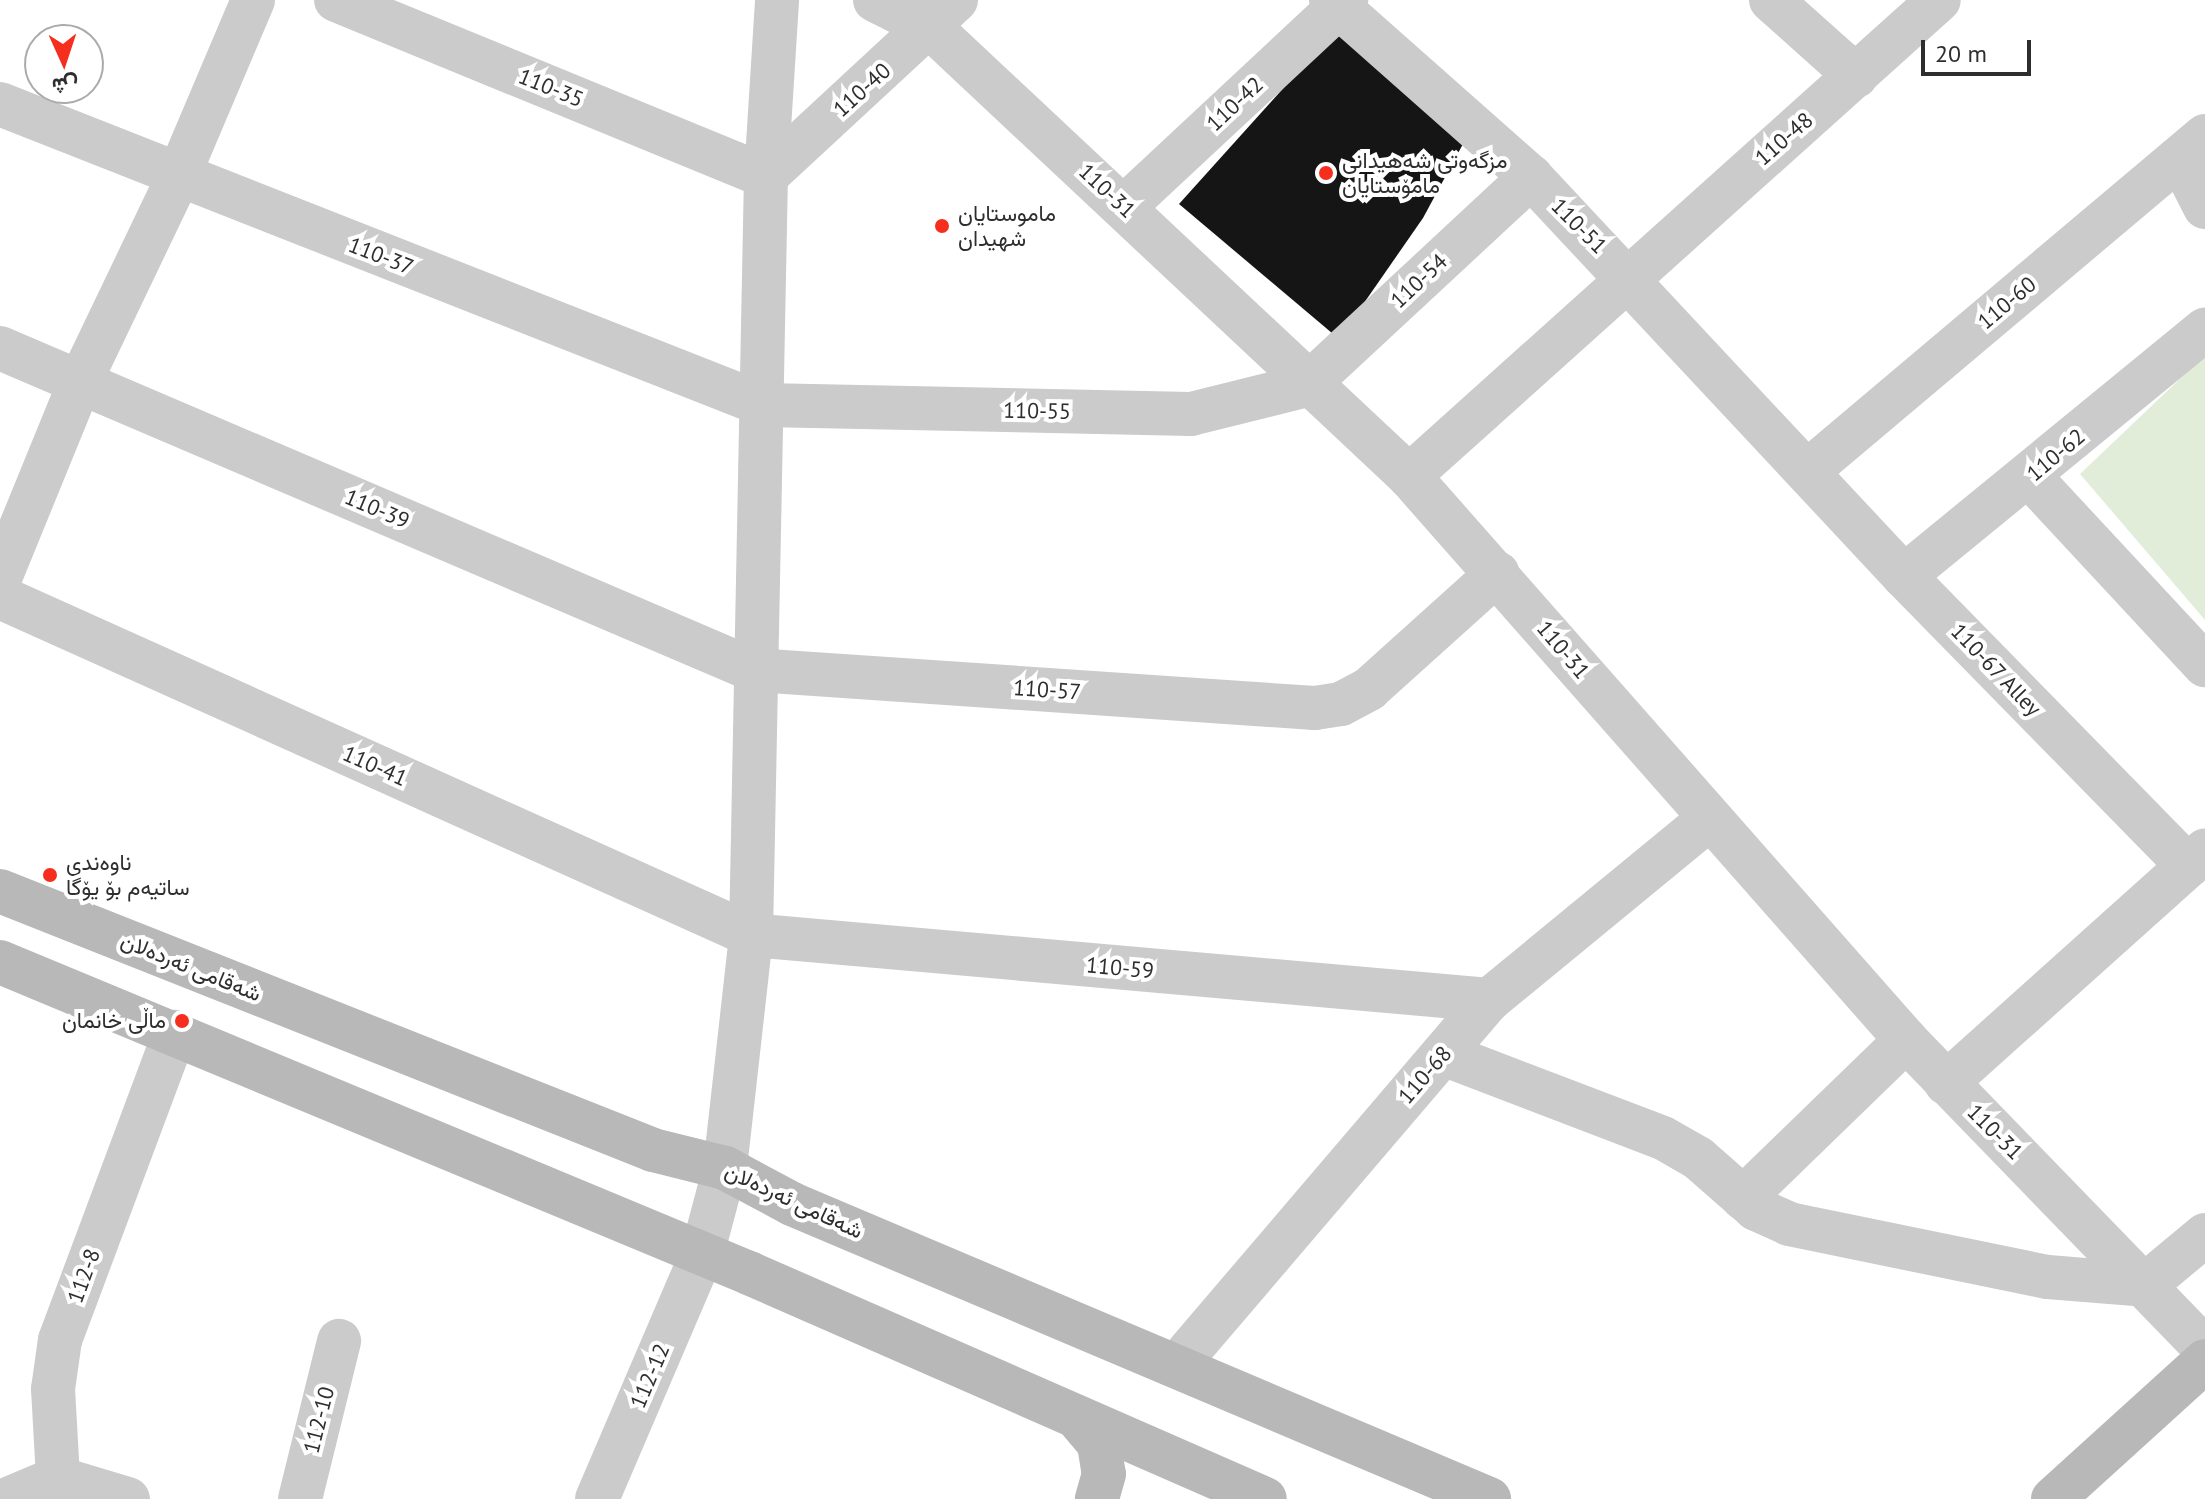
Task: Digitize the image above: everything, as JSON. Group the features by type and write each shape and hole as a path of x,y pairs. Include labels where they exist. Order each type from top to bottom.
{"main road":[{"name":"شەقامی ئەردەلان","path":"0,891 653,1150 725,1168 792,1204 1489,1499"},
{"path":"0,962 175,1032 702,1254 1265,1499"},
{"path":"2053,1499 2205,1361"},
{"path":"2097,1499 2205,1401"},
{"path":"1080,1421 1099,1444 1104,1474 1097,1499"}],"street":[{"path":"0,578 80,382 178,177 253,0"},
{"name":"110-35","path":"336,0 766,176"},
{"name":"112-12","path":"597,1499 702,1254 725,1168 751,935 754,670 764,405 766,176 777,0"},
{"name":"110-31","path":"875,0 943,14 1124,207 1307,385 1409,476 1498,573 1708,820 1806,922 1906,1040 2205,1349"},
{"path":"1771,0 1856,76"},
{"name":"110-48","path":"1409,476 1628,275 1939,0"},
{"name":"110-51","path":"1339,2 1531,177 1628,275 1809,470"},
{"name":"110-42","path":"1124,207 1339,2"},
{"name":"110-40","path":"766,176 943,14"},
{"name":"110-37","path":"0,104 178,177 764,405"},
{"path":"2192,147 2205,207"},
{"name":"110-60","path":"1809,470 2192,147"},
{"name":"110-54","path":"1307,385 1531,177"},
{"name":"110-62","path":"1904,576 2030,477 2205,330"},
{"name":"110-39","path":"0,348 754,670"},
{"name":"110-55","path":"764,405 1191,414 1307,385"},
{"name":"110-67 Alley","path":"1809,470 1904,576 2196,858"},
{"path":"2030,477 2205,665"},
{"name":"110-57","path":"754,670 1315,708 1341,704 1369,689 1498,573"},
{"name":"110-41","path":"0,597 751,935"},
{"name":"110-68","path":"1177,1365 1489,1000 1708,820"},
{"path":"1946,1083 2196,858"},
{"name":"110-59","path":"751,935 1489,1000"},
{"name":"112-8","path":"58,1478 53,1389 60,1340 175,1032"},
{"path":"1743,1198 1906,1040"},
{"path":"1443,1054 1663,1138 1698,1158 1743,1198 1772,1218 1806,1228 2048,1277 2145,1285 2205,1235"},
{"name":"112-10","path":"300,1499 339,1341"},
{"path":"8,1499 58,1478 128,1499"}],"green space":[{"path":"2205,355 2205,620 2080,474"}],"building":[{"path":"1335,31 1463,144 1423,218 1339,339 1179,204"}],"place":[{"name":"مزگەوتی شەهیدانی مامۆستایان","path":"1326,173"},
{"name":"ماموستايان شهيدان","path":"942,226"},
{"name":"ناوەندی ساتیەم بۆ یۆگا","path":"50,875"},
{"name":"ماڵی خانمان","path":"182,1021"}]}
